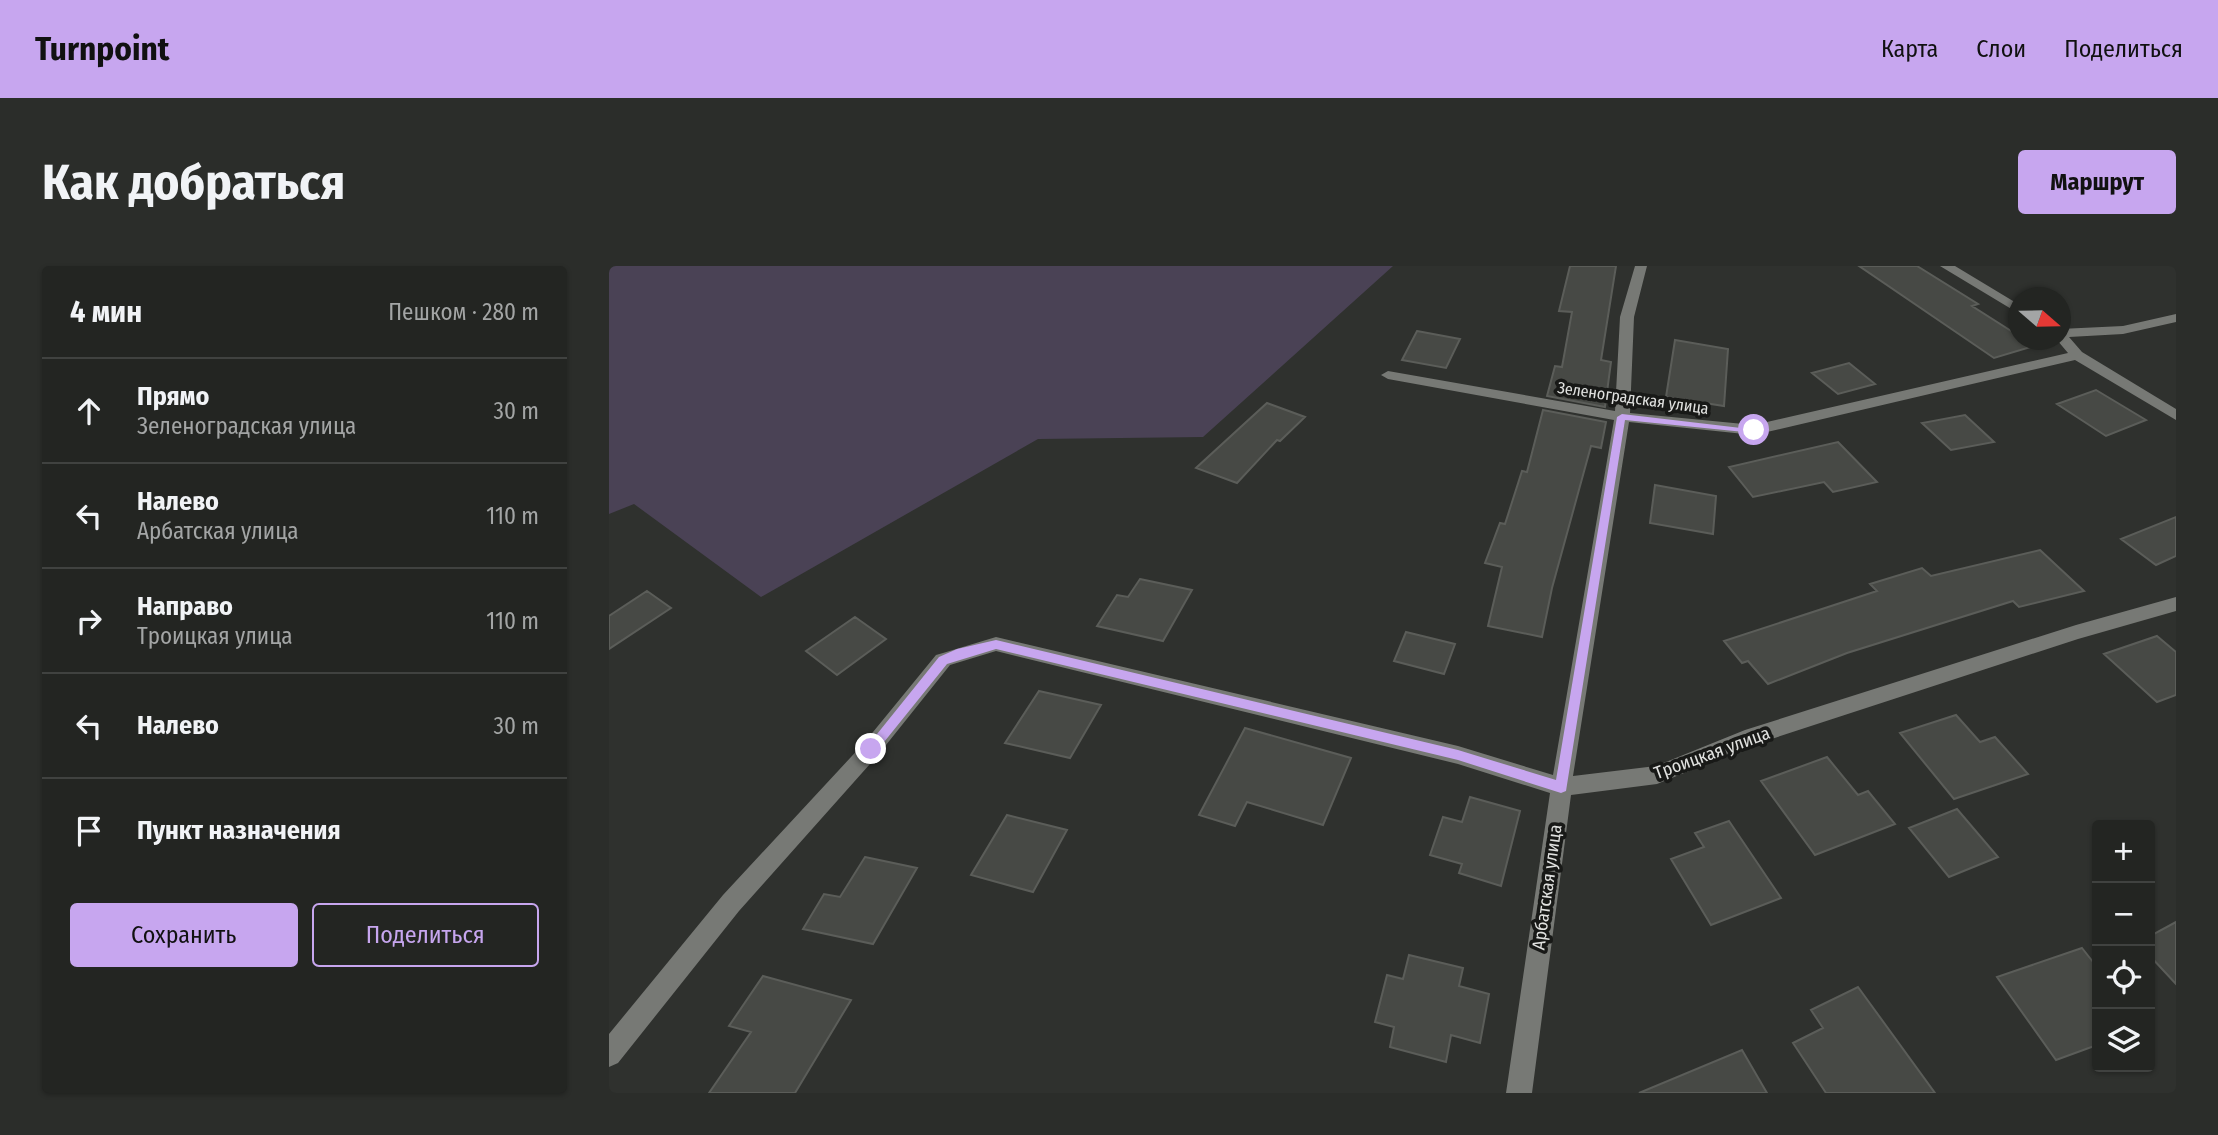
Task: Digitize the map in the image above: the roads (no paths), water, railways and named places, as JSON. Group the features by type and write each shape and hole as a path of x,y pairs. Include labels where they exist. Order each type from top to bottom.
{"street":[{"name":"Арбатская улица","path":"1519,1093 1561,788 1622,417 1627,317 1641,266"},
{"path":"1946,266 2008,303"},
{"path":"2071,333 2123,330 2176,318"},
{"path":"2071,348 2077,355 2176,415"},
{"name":"Зеленоградская улица","path":"1388,375 1622,417 1754,430 2077,355"},
{"name":"Троицкая улица","path":"609,1054 731,903 871,749 943,660 957,654 996,644 1458,755 1561,788 1657,775 1745,739 2076,632 2176,604"}]}
